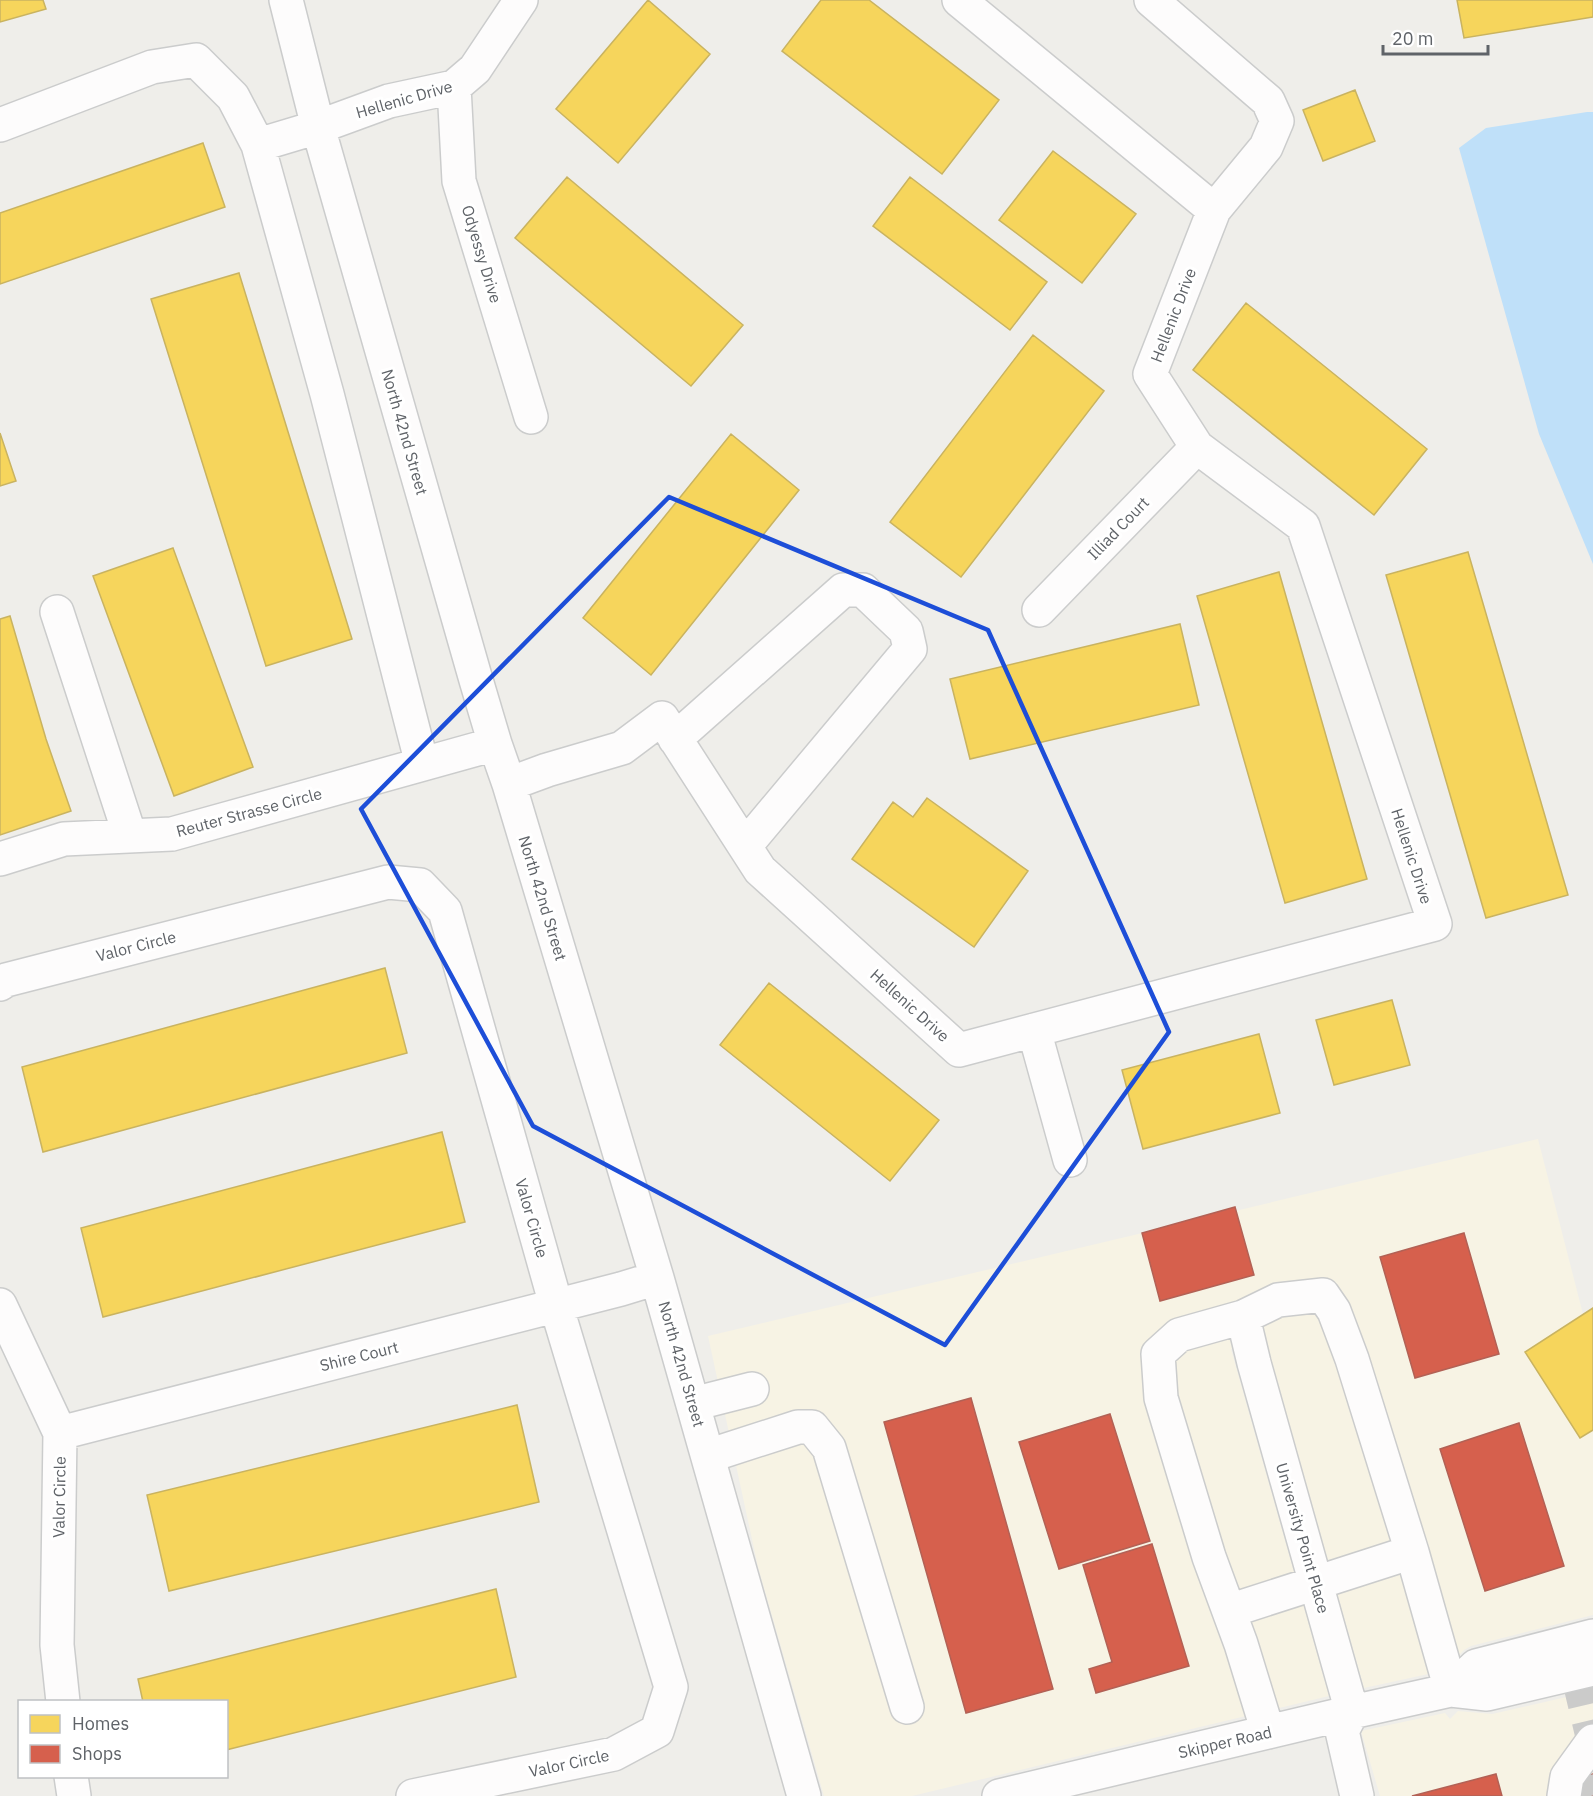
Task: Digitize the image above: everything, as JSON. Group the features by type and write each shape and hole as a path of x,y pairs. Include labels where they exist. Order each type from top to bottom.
{"street":[{"name":"North 42nd Street","path":"286,0 318,127 495,744 657,1278 804,1796"},
{"name":"Hellenic Drive","path":"318,127 389,101 454,87 475,69 521,0"},
{"path":"959,0 1214,210 1266,147 1277,121 1268,101 1151,0"},
{"path":"0,125 152,67 196,60 233,97 258,145 327,394 423,764"},
{"name":"Odyessy Drive","path":"454,87 459,181 531,417"},
{"path":"258,145 318,127"},
{"name":"Hellenic Drive","path":"509,784 547,770 622,748 662,718 760,870 959,1050 1435,924 1303,526 1197,447 1150,374 1214,210"},
{"name":"Illiad Court","path":"1039,610 1197,447"},
{"path":"675,739 843,591 863,590 906,632 910,649 745,846"},
{"path":"57,612 130,836"},
{"name":"Reuter Strasse Circle","path":"0,859 64,839 172,834 495,744"},
{"name":"Valor Circle","path":"0,984 6,980 388,882 420,885 445,910 556,1305 671,1687 657,1731 614,1754 413,1796"},
{"path":"1034,1030 1070,1160"},
{"name":"Shire Court","path":"60,1433 657,1278"},
{"path":"1268,1732 1209,1557 1161,1398 1158,1354 1179,1335 1243,1317 1278,1300 1323,1295 1335,1311 1412,1552 1451,1690 1476,1666 1593,1636"},
{"name":"Valor Circle","path":"0,1305 60,1433 57,1645 63,1700"},
{"name":"University Point Place","path":"1243,1317 1352,1712"},
{"path":"693,1404 752,1389"},
{"path":"708,1456 798,1427 813,1427 829,1448 907,1707"},
{"path":"1229,1611 1412,1552"},
{"name":"Skipper Road","path":"999,1796 1451,1690 1487,1694 1593,1670"},
{"path":"1352,1712 1342,1731 1357,1796"},
{"path":"71,1778 74,1796"}],"highlighted area":[{"path":"669,497 988,630 1169,1032 945,1345 533,1126 361,809"}],"shaded area":[{"path":"1538,1139 1593,1353 1593,1615 1471,1646 1444,1670 1364,1688 1265,1339 1231,1349 1329,1696 912,1796 824,1796 758,1567 708,1336"},
{"path":"1593,1691 1593,1796 1380,1796 1361,1731 1445,1713 1450,1719 1458,1711 1492,1714"}],"water":[{"path":"1593,112 1593,564 1539,434 1459,148 1486,128"}],"building: Homes":[{"path":"0,0 43,0 46,9 0,22"},
{"path":"648,0 710,54 618,163 556,109"},
{"path":"821,0 869,0 999,100 942,174 782,51"},
{"path":"1457,0 1593,0 1593,17 1464,38"},
{"path":"1355,90 1375,141 1323,161 1303,110"},
{"path":"203,143 225,207 0,284 0,213"},
{"path":"1053,151 1136,214 1082,283 999,220"},
{"path":"567,177 743,325 691,386 515,238"},
{"path":"910,177 1047,282 1010,330 873,226"},
{"path":"239,273 352,639 266,666 151,299"},
{"path":"1246,303 1427,449 1374,515 1193,370"},
{"path":"1033,335 1104,391 961,577 890,522"},
{"path":"0,433 16,481 0,486"},
{"path":"731,434 799,490 651,675 583,618"},
{"path":"173,548 253,767 174,796 93,576"},
{"path":"1468,552 1568,895 1486,918 1386,575"},
{"path":"1279,572 1367,879 1285,903 1197,596"},
{"path":"10,616 46,739 71,811 0,835 0,619"},
{"path":"1180,624 1199,705 970,759 950,679"},
{"path":"927,798 1028,871 974,947 852,859 893,802 913,817"},
{"path":"385,968 407,1053 43,1152 22,1067"},
{"path":"769,983 939,1120 890,1181 720,1045"},
{"path":"1392,1000 1410,1065 1334,1085 1316,1020"},
{"path":"1259,1034 1280,1113 1143,1149 1122,1070"},
{"path":"442,1132 465,1222 103,1317 81,1228"},
{"path":"1593,1308 1593,1430 1580,1438 1525,1352"},
{"path":"517,1405 539,1502 169,1591 147,1495"},
{"path":"496,1589 516,1677 228,1749 228,1700 143,1700 138,1679"}],"building: Shops":[{"path":"1235,1207 1254,1275 1160,1301 1142,1233"},
{"path":"1464,1233 1499,1354 1415,1378 1380,1257"},
{"path":"971,1398 1053,1689 966,1713 884,1422"},
{"path":"1110,1414 1150,1541 1059,1569 1019,1442"},
{"path":"1519,1423 1564,1566 1485,1591 1440,1449"},
{"path":"1152,1544 1189,1666 1096,1693 1089,1669 1112,1662 1083,1565"},
{"path":"1496,1774 1502,1796 1412,1796"},
{"path":"1593,1774 1593,1796 1579,1796 1574,1779"}],"tunnel":[{"path":"1577,1673 1593,1741"},
{"path":"1586,1776 1591,1796"}]}
